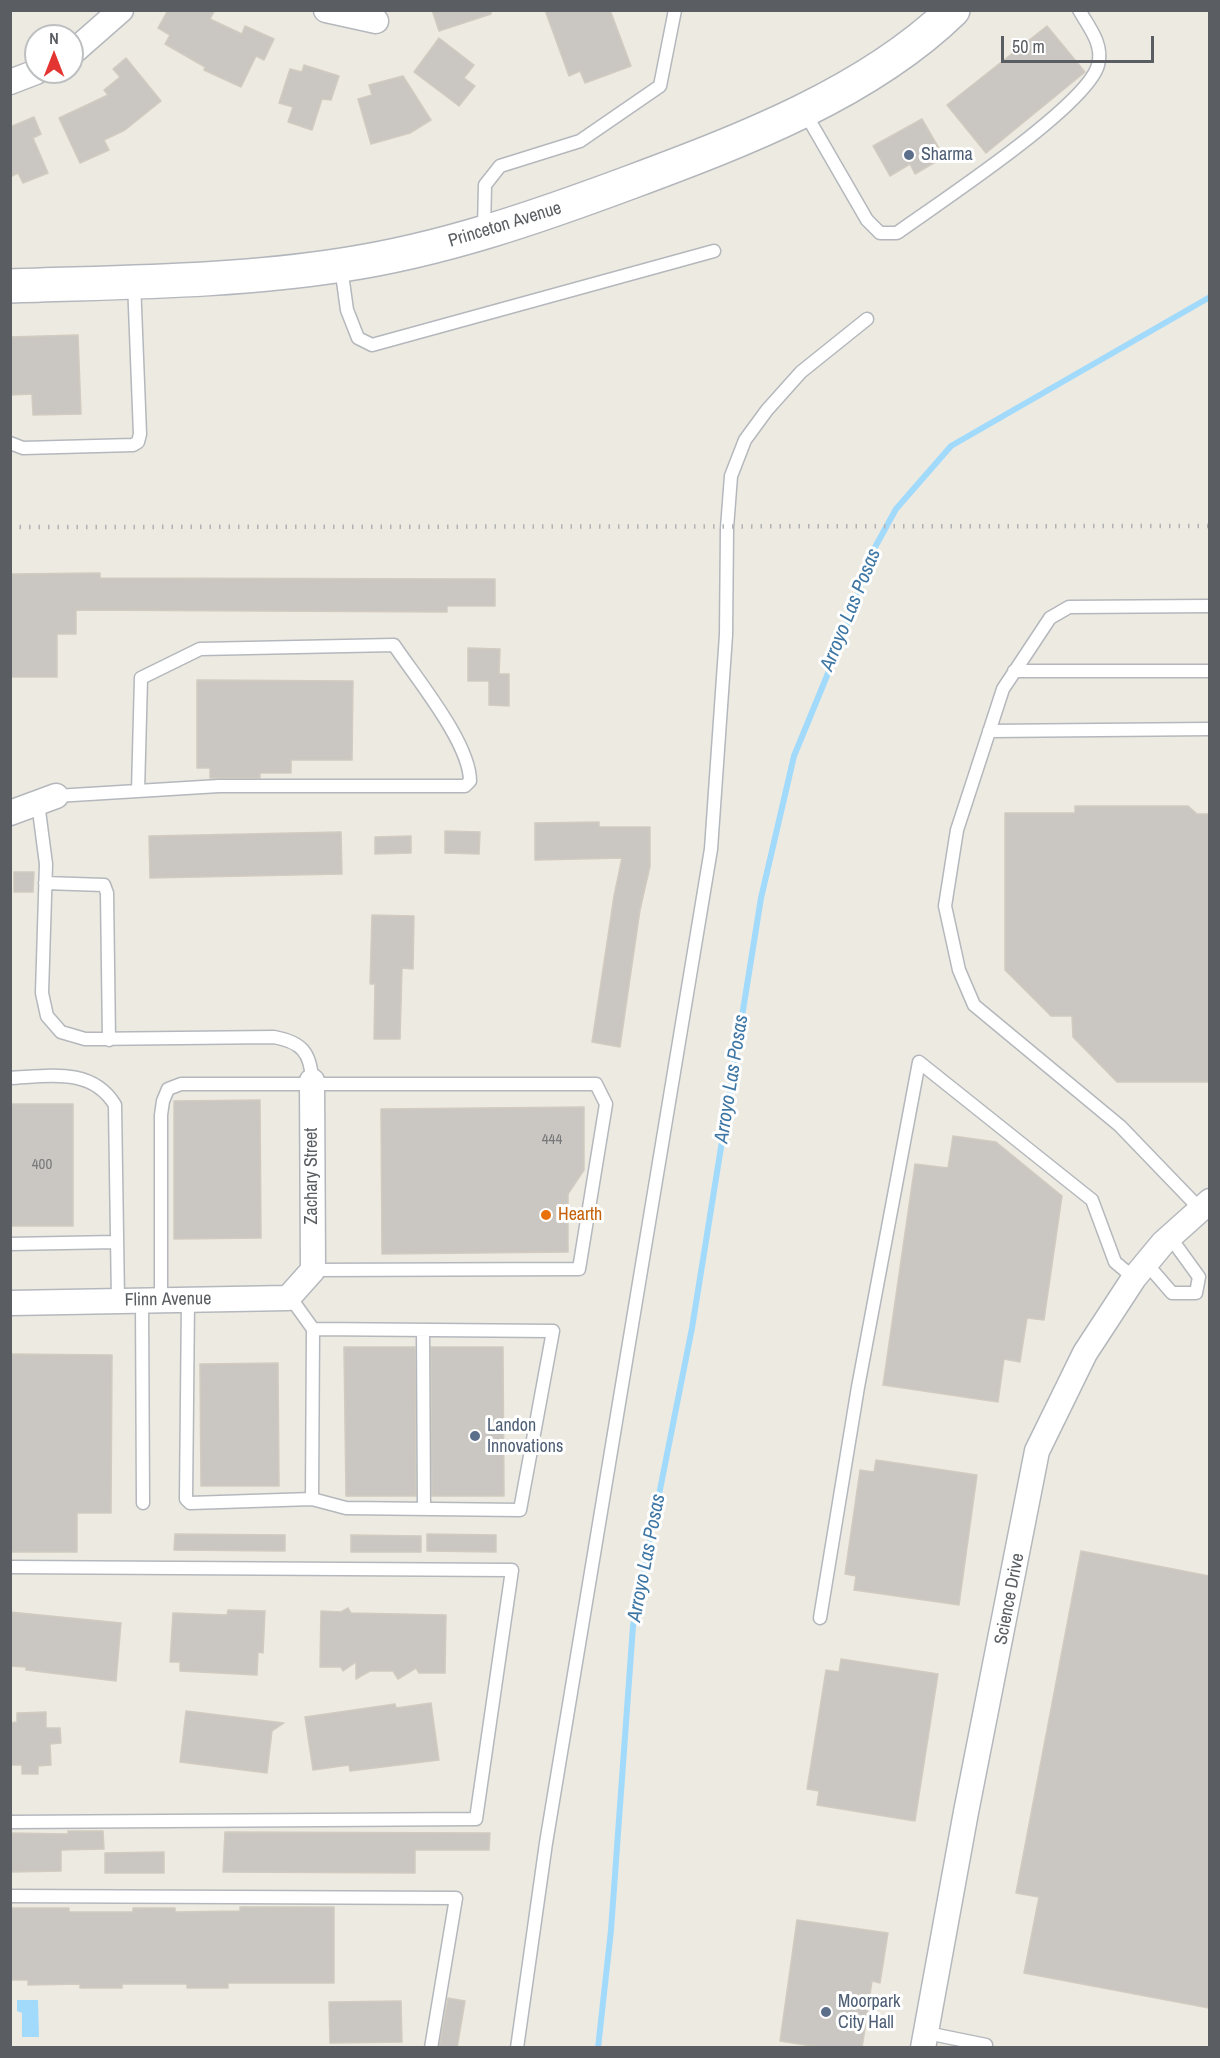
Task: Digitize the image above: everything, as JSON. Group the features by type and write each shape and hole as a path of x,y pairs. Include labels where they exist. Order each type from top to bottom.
{"street":[{"path":"84,42 121,10"},
{"path":"326,10 376,21"},
{"name":"Princeton Avenue","path":"10,286 261,274 341,266 412,252 484,233 572,204 716,151 803,110 832,96 895,56 953,10"},
{"path":"10,813 47,799"},
{"name":"Zachary Street","path":"312,1083 313,1270"},
{"name":"Science Drive","path":"925,2040 957,1856 1037,1451 1085,1353 1140,1270 1170,1237 1205,1205"},
{"path":"290,1297 313,1270"},
{"name":"Flinn Avenue","path":"10,1303 290,1297"}],"lane":[{"path":"484,233 485,185 501,166 580,141 660,86 675,10"},
{"path":"803,110 867,220 880,232 897,233 1033,135 1086,84 1098,66 1099,46 1079,10"},
{"path":"341,266 347,310 354,328 358,338 372,345 714,251"},
{"path":"10,443 23,448 133,445 138,442 139,400 134,281"},
{"path":"517,2048 546,1843 711,849 726,635 727,528 731,476 745,440 767,410 801,372 867,319"},
{"path":"1205,1205 1120,1126 974,1005 959,970 945,906 957,830 1003,689 1050,618 1069,607 1209,606"},
{"path":"138,791 141,678 200,649 394,645 460,743 470,775 470,781 465,786 219,786 47,799 44,837 42,993 47,1016 61,1032 85,1040 274,1037 292,1041 307,1054 311,1066 312,1083"},
{"path":"1014,671 1209,671"},
{"path":"989,730 1209,729"},
{"path":"45,883 104,885 107,893 109,1040"},
{"path":"820,1618 858,1387 919,1062 1092,1200 1115,1262 1140,1270 1173,1293 1196,1293 1199,1276 1170,1237"},
{"path":"10,1078 64,1076 89,1081 106,1090 115,1105 116,1242 140,1301"},
{"path":"142,1503 140,1301 162,1101 168,1089 180,1084 596,1084 606,1104 579,1269 313,1270"},
{"path":"10,1244 116,1242"},
{"path":"290,1297 313,1329 312,1499"},
{"path":"188,1300 186,1499 190,1503 312,1499 346,1508 520,1510 553,1331 313,1329"},
{"path":"423,1330 424,1509"},
{"path":"10,1567 512,1570 476,1819 10,1822"},
{"path":"10,1896 456,1899 431,2048"},
{"path":"925,2040 986,2045"}],"water":[{"path":"17,2000 38,2000 39,2037 22,2037 22,2013 17,2011"}],"building":[{"path":"168,10 215,10 210,19 242,34 245,26 274,39 264,60 256,56 241,87 204,70 205,67 165,44 170,35 158,28"},
{"path":"432,10 491,10 491,14 439,31"},
{"path":"545,10 610,10 631,66 585,83 580,71 569,76"},
{"path":"1047,26 1085,72 986,153 947,105"},
{"path":"439,38 474,65 464,78 475,86 459,106 414,72"},
{"path":"126,58 161,101 125,130 104,140 109,150 80,163 59,118 108,95 104,90 120,77 113,69"},
{"path":"304,65 339,76 331,100 322,99 312,130 288,122 293,107 279,103 290,69 302,72"},
{"path":"403,76 431,120 410,133 371,144 358,99 372,95 369,85"},
{"path":"34,117 41,134 33,138 48,173 23,183 18,173 10,177 10,127"},
{"path":"922,119 944,157 915,174 910,164 890,176 873,146"},
{"path":"78,335 81,414 33,415 32,394 10,395 10,337"},
{"path":"100,573 100,578 495,579 495,606 447,606 447,612 76,610 76,634 57,634 57,677 10,677 10,574"},
{"path":"468,648 500,649 499,674 509,674 509,706 489,705 489,681 468,681"},
{"path":"197,680 353,681 352,760 291,760 291,773 260,773 260,778 210,778 210,768 197,768"},
{"path":"1075,806 1188,806 1197,814 1209,814 1209,1082 1117,1082 1073,1037 1072,1016 1051,1016 1005,970 1005,813 1075,813"},
{"path":"599,822 599,827 650,827 650,866 640,910 620,1047 592,1042 622,858 535,860 535,823"},
{"path":"445,831 480,832 479,854 445,853"},
{"path":"341,832 342,874 150,878 149,836"},
{"path":"411,836 411,853 375,854 375,837"},
{"path":"14,872 34,872 33,892 14,892"},
{"path":"372,915 414,916 413,969 402,968 400,1039 374,1039 375,984 370,984"},
{"path":"260,1100 261,1238 174,1239 174,1101"},
{"path":"10,1104 73,1104 73,1226 10,1226"},
{"path":"584,1107 584,1170 568,1194 568,1252 382,1254 381,1109"},
{"path":"953,1136 996,1142 1062,1196 1044,1320 1027,1318 1020,1362 1004,1359 998,1402 883,1385 915,1164 948,1168"},
{"path":"344,1347 415,1347 416,1496 346,1496"},
{"path":"431,1347 503,1347 504,1496 432,1496"},
{"path":"10,1354 112,1355 111,1513 77,1513 77,1552 10,1552"},
{"path":"278,1363 279,1486 201,1486 200,1364"},
{"path":"876,1460 977,1475 959,1605 854,1590 856,1576 845,1574 860,1470 874,1472"},
{"path":"175,1534 285,1535 285,1551 174,1550"},
{"path":"427,1534 496,1535 496,1552 427,1551"},
{"path":"351,1535 421,1536 421,1552 351,1552"},
{"path":"1081,1551 1209,1576 1209,2008 1024,1973 1039,1897 1016,1893"},
{"path":"348,1608 351,1613 446,1615 445,1673 419,1673 416,1668 398,1679 393,1671 370,1671 356,1679 356,1662 343,1671 341,1667 320,1667 321,1611 341,1612"},
{"path":"228,1610 265,1611 263,1653 258,1652 257,1675 180,1671 180,1662 170,1662 173,1613 227,1615"},
{"path":"10,1612 121,1623 116,1681 10,1666"},
{"path":"841,1659 938,1674 915,1821 817,1805 819,1791 807,1789 826,1670 839,1672"},
{"path":"431,1703 439,1760 350,1771 349,1765 313,1770 305,1717 395,1704 396,1708"},
{"path":"186,1711 284,1723 272,1731 267,1773 180,1762"},
{"path":"46,1712 46,1728 60,1728 61,1743 50,1744 51,1765 38,1766 38,1774 22,1774 22,1765 10,1765 10,1723 17,1722 17,1713"},
{"path":"68,1831 103,1831 104,1849 61,1850 61,1871 10,1872 10,1833 68,1834"},
{"path":"225,1832 490,1833 489,1850 415,1850 415,1873 223,1872"},
{"path":"164,1852 164,1873 105,1873 105,1853"},
{"path":"240,1907 334,1907 334,1983 228,1983 228,1988 187,1988 187,1984 122,1984 122,1988 80,1988 80,1984 28,1985 28,1980 10,1980 10,1908 69,1908 69,1912 133,1912 133,1908 175,1908 175,1912 240,1911"},
{"name":"Moorpark City Hall","path":"797,1920 888,1933 880,1983 872,1981 862,2048 824,2048 780,2041"},
{"path":"448,1998 465,2001 457,2048 439,2048"},
{"path":"401,2001 402,2042 330,2043 329,2002"}],"waterway":[{"name":"Arroyo Las Posas","path":"598,2048 611,1930 633,1626 692,1328 761,898 794,756 838,649 874,549 896,509 951,446 1210,297"}],"railway":[{"path":"10,527 1210,526"}],"place":[{"name":"Sharma","path":"909,155"},
{"name":"Hearth","path":"546,1215"},
{"name":"Landon Innovations","path":"475,1436"},
{"name":"Moorpark City Hall","path":"826,2012"}]}
